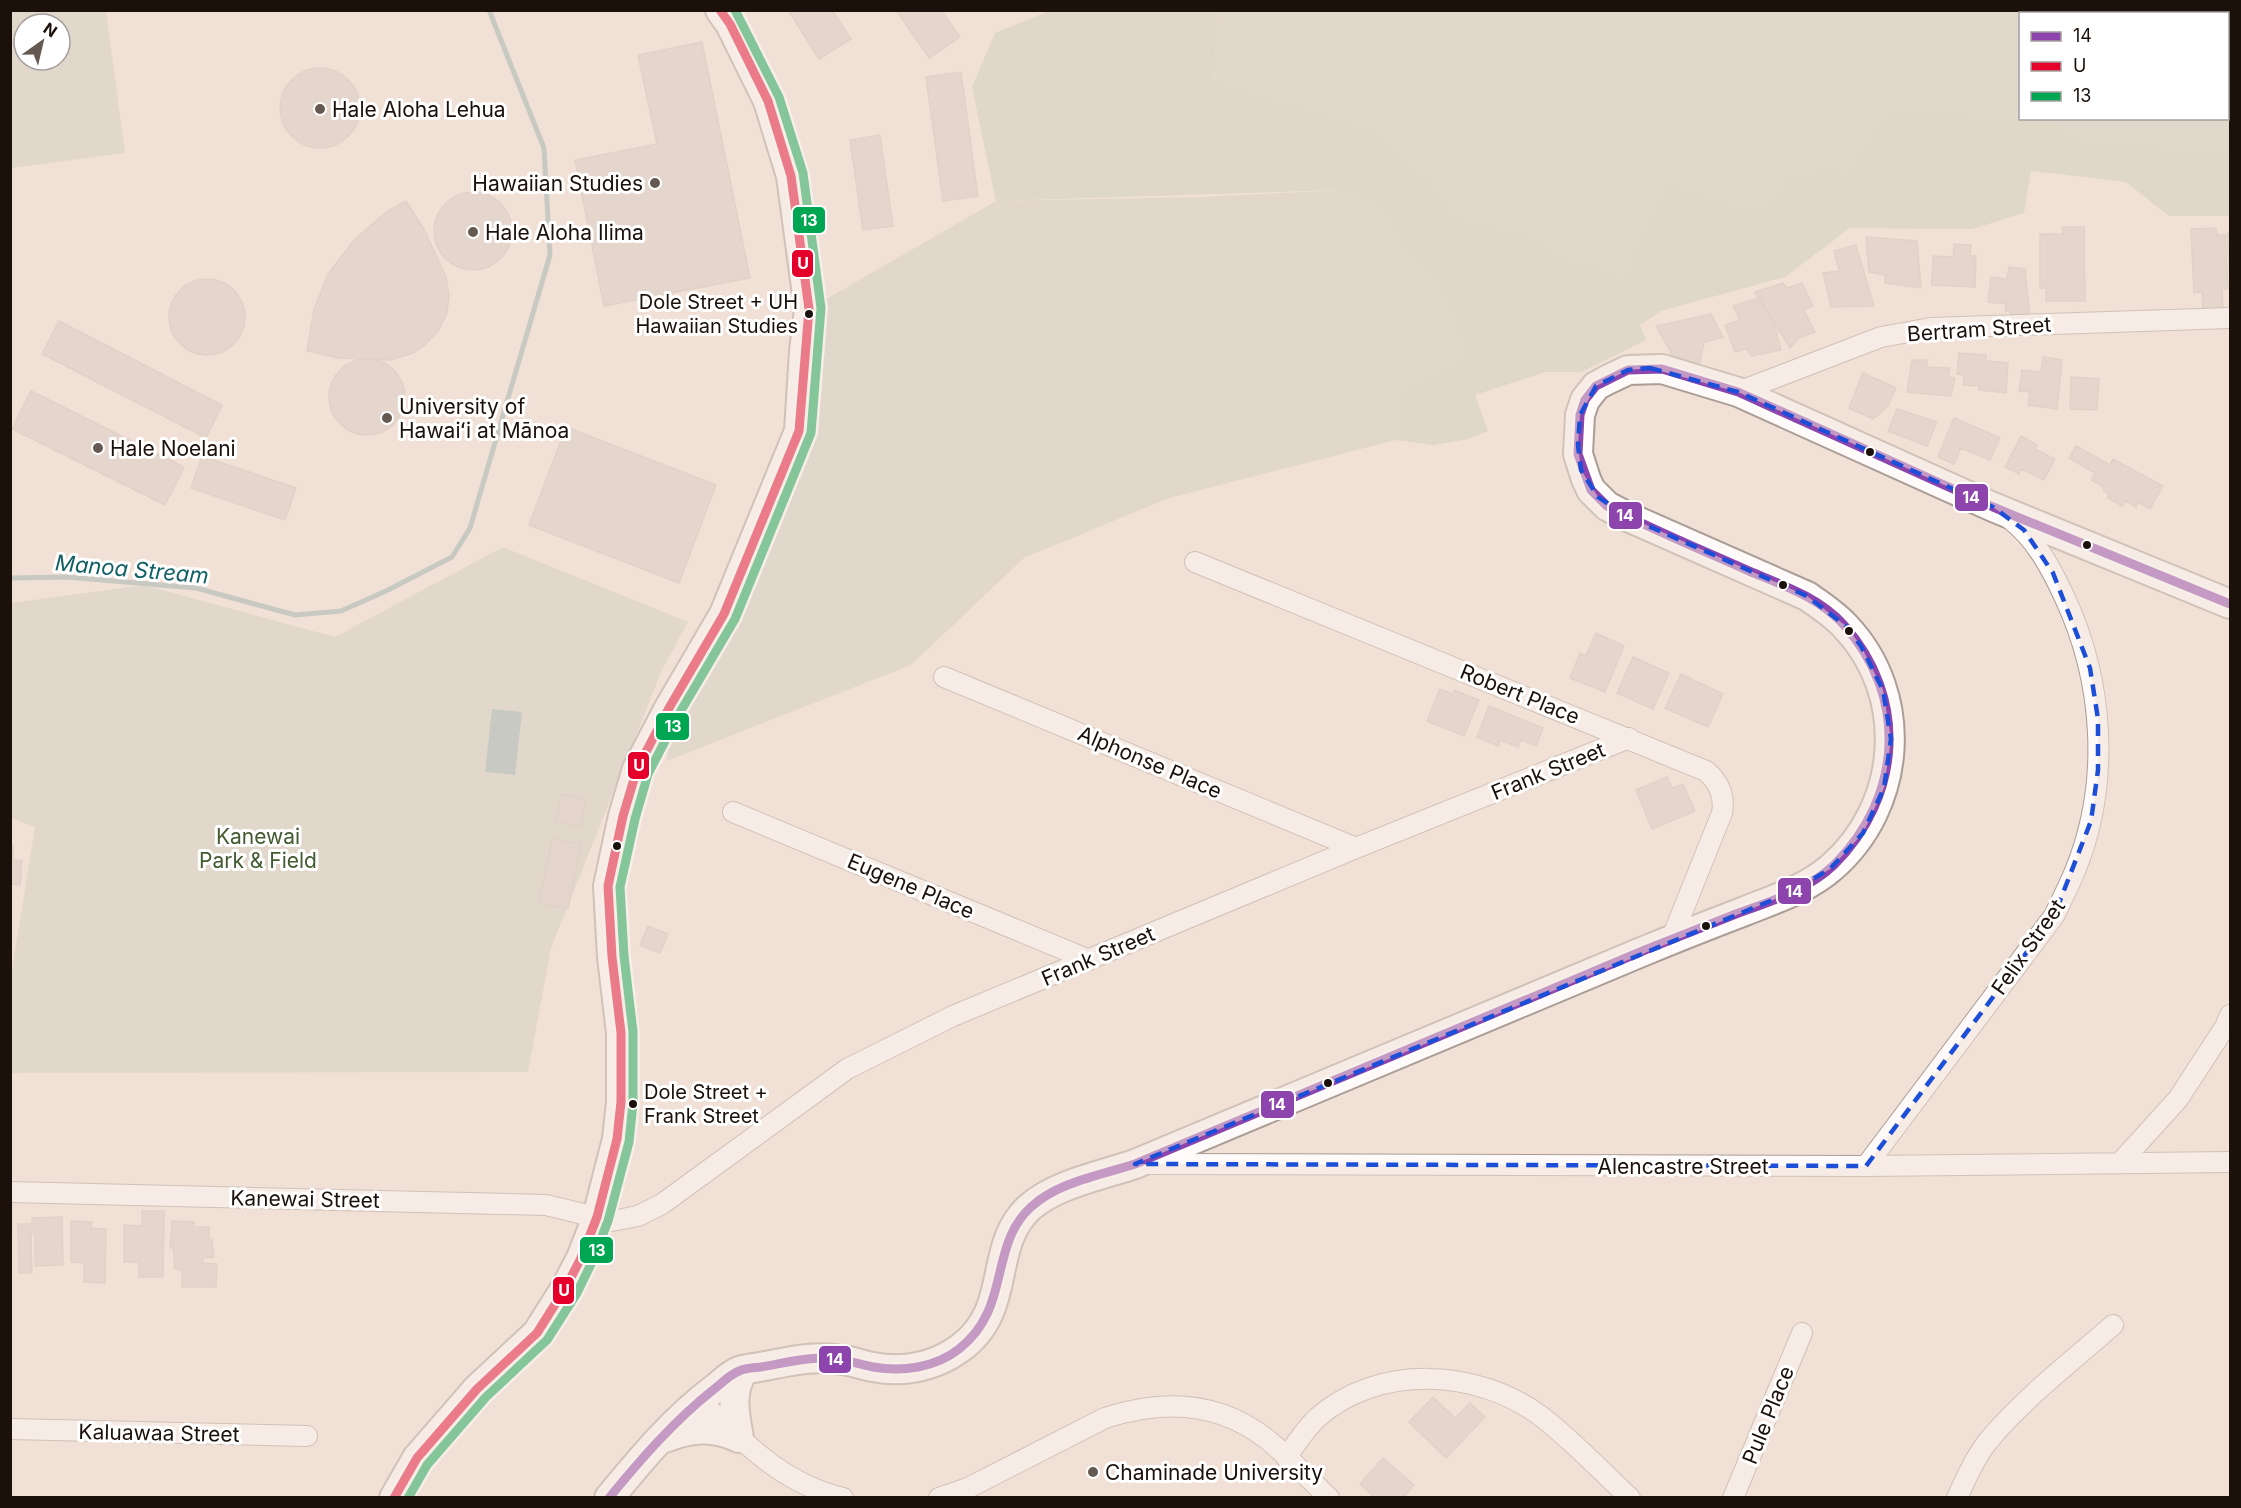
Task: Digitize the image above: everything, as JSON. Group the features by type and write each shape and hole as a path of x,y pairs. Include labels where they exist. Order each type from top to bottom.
{"street":[{"path":"394,1497 417,1458 470,1397 537,1333 570,1281 597,1216 617,1139 621,1102 621,1033 612,957 608,886 623,816 637,769 669,708 724,614 799,431 809,309 791,176 768,100 730,24 720,10"},
{"name":"Bertram Street","path":"1738,392 1881,337 1930,328 2230,318"},
{"path":"609,1497 657,1441 699,1400 739,1371 792,1360 817,1358 841,1359 889,1370 904,1369 919,1367 948,1356 972,1338 989,1313 999,1284 1009,1236 1022,1216 1040,1200 1061,1189 1135,1164 1671,940 1787,894 1830,869 1848,852 1871,818 1884,788 1889,764 1891,739 1889,714 1874,667 1846,627 1807,596 1617,511 1607,506 1591,489 1581,470 1578,445 1580,415 1585,400 1596,386 1614,376 1628,370 1662,369 1738,392 1993,507 2230,604"},
{"name":"Felix Street","path":"1866,1166 2054,916 2076,870 2091,821 2098,770 2098,719 2087,658 2075,619 2053,573 2024,530 1993,507"},
{"name":"Robert Place","path":"1195,562 1706,771 1718,784 1722,795 1722,813 1671,940"},
{"name":"Alphonse Place","path":"944,676 1356,848"},
{"name":"Frank Street","path":"597,1216 612,1221 650,1211 847,1068 953,1016 1356,848 1629,738"},
{"name":"Eugene Place","path":"733,812 1089,960"},
{"path":"2120,1163 2178,1099 2225,1027 2230,1015"},
{"name":"Alencastre Street","path":"1135,1164 1866,1166 2230,1162"},
{"name":"Kanewai Street","path":"10,1192 546,1205 597,1216"},
{"path":"1957,1497 1968,1472 1987,1443 2010,1417 2113,1325"},
{"name":"Pule Place","path":"1733,1497 1802,1333"},
{"path":"739,1438 734,1395 735,1386 744,1370"},
{"path":"1286,1457 1317,1418 1355,1395 1389,1383 1416,1379 1443,1379 1487,1388 1520,1403 1543,1418 1630,1497"},
{"path":"699,1400 777,1470 802,1484 843,1497"},
{"path":"939,1497 968,1488 1105,1418 1129,1410 1153,1406 1202,1409 1248,1426 1268,1440 1329,1497"},
{"name":"Kaluawaa Street","path":"10,1429 307,1436"},
{"path":"657,1441 694,1429 724,1431 739,1438"}],"highlighted area":[{"path":"1650,368 1738,392 1993,507 2024,530 2053,573 2090,668 2098,719 2098,770 2091,821 2054,916 1866,1166 1135,1164 1787,894 1830,869 1863,833 1884,788 1891,739 1883,690 1861,646 1846,626 1807,596 1628,517 1598,497 1581,470 1578,445 1580,415 1596,386 1628,370"}],"green space":[{"path":"10,11 106,11 125,153 11,168"},
{"path":"1049,11 1219,11 1213,81 1375,132 1434,186 1457,217 1531,235 1565,259 1615,271 1625,280 1654,209 1670,185 1714,200 1760,208 1792,174 1829,169 1848,172 1874,134 1892,115 1965,115 2053,124 2097,145 2140,143 2203,154 2230,149 2230,216 2169,216 2126,182 2031,171 2024,213 1972,229 1850,228 1785,277 1661,311 1640,325 1646,340 1581,372 1545,372 1475,395 1488,431 1468,439 1433,445 1396,440 1402,390 1467,357 1451,315 1431,276 1406,253 1380,202 1341,190 996,201 972,87 995,33"},
{"path":"1219,11 2230,11 2230,149 2203,154 2140,143 2097,145 2053,124 1965,115 1874,134 1848,172 1829,169 1792,174 1760,208 1715,200 1670,186 1654,209 1626,280 1615,271 1565,259 1531,235 1457,217 1434,186 1213,81"},
{"path":"1341,190 1381,202 1406,253 1431,276 1451,315 1467,357 1402,390 1396,440 1169,498 1024,558 911,665 667,761 669,708 799,431 809,309 996,201 1200,197"},
{"name":"Kanewai Park & Field","path":"503,547 688,622 662,670 551,948 528,1072 11,1073 11,976 35,827 11,818 11,603 144,585 335,637"}],"water":[{"path":"492,709 522,712 515,775 485,772"}],"building":[{"path":"788,10 832,10 851,39 819,59"},
{"path":"896,10 941,10 960,37 929,58"},
{"name":"Hawaiian Studies","path":"702,42 750,278 604,306 575,160 657,144 638,55"},
{"name":"Hale Aloha Lehua","path":"320,68 335,71 348,80 357,93 360,108 357,123 348,136 335,145 320,148 305,145 292,136 283,123 280,108 283,93 292,80 305,71"},
{"path":"961,72 978,196 943,201 926,77"},
{"path":"880,135 893,226 863,230 850,140"},
{"name":"Hale Aloha Ilima","path":"473,192 488,195 500,204 509,216 512,231 509,246 500,258 488,267 473,270 458,267 446,258 437,246 434,231 437,216 446,204 458,195"},
{"path":"406,201 424,229 446,277 449,296 447,313 438,331 425,345 413,353 391,360 338,358 307,351 314,309 328,274 354,240 386,212"},
{"path":"2062,227 2084,227 2085,301 2046,301 2046,288 2040,288 2040,234 2063,234"},
{"path":"2216,228 2217,235 2225,234 2228,289 2222,289 2223,309 2203,310 2202,292 2194,293 2191,229"},
{"path":"2227,233 2230,233 2230,280"},
{"path":"1866,237 1917,241 1921,288 1885,283 1885,275 1869,272"},
{"path":"1954,244 1971,245 1970,256 1976,256 1975,287 1932,285 1933,256 1953,257"},
{"path":"1856,245 1874,306 1831,307 1823,273 1839,271 1834,251"},
{"path":"2009,267 2025,269 2030,319 2011,321 2010,311 2005,311 2006,304 1988,302 1991,277 2007,279"},
{"path":"207,279 222,282 234,290 242,302 245,317 242,332 234,344 222,352 207,355 192,352 180,344 172,332 169,317 172,302 180,290 192,282"},
{"path":"1783,283 1787,288 1802,283 1813,306 1804,310 1815,332 1799,338 1790,348 1755,292"},
{"path":"1759,298 1774,322 1781,350 1752,356 1746,349 1735,352 1725,325 1740,320 1733,306"},
{"path":"1711,314 1723,337 1704,342 1699,366 1671,358 1670,350 1656,326"},
{"name":"Hale Noelani","path":"59,321 222,405 206,438 42,354"},
{"path":"1959,353 1986,355 1986,361 2008,363 2006,393 1979,390 1979,386 1963,385 1964,375 1957,374"},
{"path":"2043,357 2062,360 2057,409 2028,405 2030,392 2019,391 2022,370 2041,372"},
{"path":"367,359 382,362 394,370 402,382 405,397 402,412 394,424 382,432 367,435 352,432 340,424 332,412 329,397 332,382 340,370 352,362"},
{"path":"1912,360 1928,360 1926,367 1950,368 1948,376 1955,378 1951,396 1907,392"},
{"path":"1863,373 1896,388 1888,406 1873,419 1849,408"},
{"path":"2071,377 2099,379 2097,410 2070,409"},
{"name":"Hale Noelani","path":"31,391 184,467 165,505 12,429"},
{"path":"1897,409 1937,422 1927,446 1888,431"},
{"path":"1954,418 2000,438 1990,460 1961,448 1954,464 1938,457"},
{"path":"566,427 716,485 679,583 529,525"},
{"path":"2021,436 2037,445 2035,449 2055,459 2044,480 2021,469 2019,474 2005,467"},
{"path":"2076,446 2110,465 2113,459 2163,486 2150,509 2138,502 2136,507 2125,501 2122,506 2108,498 2109,494 2103,490 2104,487 2091,480 2095,473 2069,458"},
{"name":"Hale Noelani","path":"202,456 296,488 285,520 191,488"},
{"path":"1596,633 1624,646 1605,692 1570,678 1580,653 1586,656"},
{"path":"1633,657 1669,673 1653,709 1617,693"},
{"path":"1681,674 1723,694 1708,727 1665,708"},
{"path":"1440,689 1453,694 1454,690 1479,700 1464,736 1427,721"},
{"path":"1489,706 1543,728 1536,746 1521,740 1518,747 1500,740 1498,746 1477,737"},
{"path":"1667,777 1672,788 1683,784 1695,811 1652,829 1636,790"},
{"path":"561,794 586,799 581,826 556,822"},
{"path":"552,839 581,844 568,909 539,903"},
{"path":"10,844 13,845 13,860 22,861 20,885 10,884"},
{"path":"648,926 668,934 660,953 640,945"},
{"path":"10,1204 12,1204 11,1260 10,1260"},
{"path":"142,1211 164,1211 163,1277 139,1277 139,1262 124,1262 124,1225 142,1226"},
{"path":"62,1217 63,1265 35,1266 35,1234 31,1234 32,1273 19,1273 18,1224 32,1224 32,1218"},
{"path":"71,1221 92,1222 91,1228 106,1229 105,1283 84,1282 84,1263 71,1262"},
{"path":"172,1221 194,1222 194,1227 209,1227 209,1239 212,1240 214,1257 204,1258 202,1263 217,1264 216,1287 182,1287 182,1271 174,1268 174,1249 170,1247"},
{"path":"1433,1397 1455,1418 1470,1403 1485,1417 1446,1458 1409,1422"},
{"path":"1383,1458 1414,1485 1403,1498 1375,1498 1360,1484"}],"waterway":[{"name":"Manoa Stream","path":"10,578 67,577 196,588 295,615 341,611 452,557 470,528 550,255 544,148 489,10"}],"transit line":[{"name":"U","path":"394,1498 417,1458 477,1389 537,1333 566,1287 581,1258 597,1217 617,1139 621,1102 621,1033 612,957 608,886 623,816 637,769 669,708 724,614 799,431 809,309 791,176 768,101 730,24 720,10"},
{"name":"13","path":"408,1498 427,1465 486,1397 547,1340 577,1293 608,1221 629,1142 633,1103 633,1032 624,956 620,887 635,819 648,774 679,714 735,619 811,433 821,308 803,173 779,97 735,10"},
{"name":"14","path":"609,1498 671,1428 728,1377 739,1371 815,1358 873,1367 907,1369 940,1361 959,1349 976,1333 987,1315 1009,1240 1018,1223 1031,1207 1054,1191 1080,1180 1135,1164 1645,950 1775,900 1812,882 1834,865 1857,838 1873,809 1884,778 1889,747 1887,715 1879,684 1865,653 1844,625 1812,599 1607,506 1591,490 1578,454 1580,415 1585,400 1596,386 1628,370 1662,369 1738,392 1993,507 2230,604"}],"place":[{"name":"Hale Aloha Lehua","path":"320,109"},
{"name":"Hawaiian Studies","path":"655,183"},
{"name":"Hale Aloha Ilima","path":"473,232"},
{"name":"Dole Street + UH Hawaiian Studies","path":"809,314"},
{"name":"University of Hawaiʻi at Mānoa","path":"387,418"},
{"name":"Hale Noelani","path":"98,448"},
{"name":"Dole Street + Frank Street","path":"633,1104"},
{"name":"Chaminade University","path":"1093,1472"}]}
